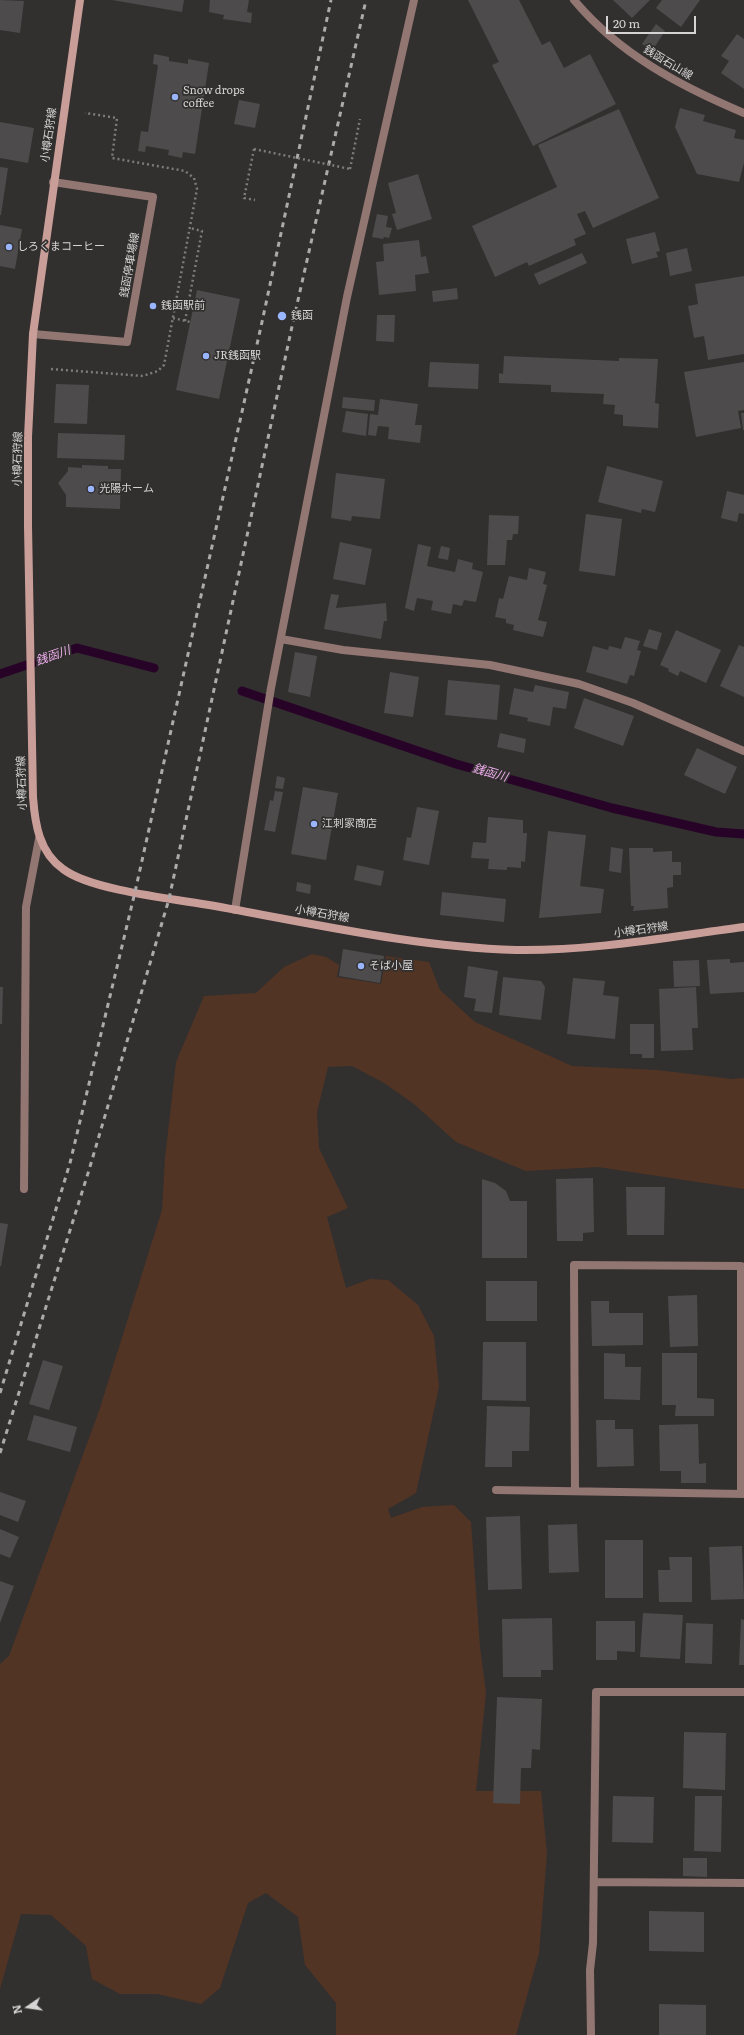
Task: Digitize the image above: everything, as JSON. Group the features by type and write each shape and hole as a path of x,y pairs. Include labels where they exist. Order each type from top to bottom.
{"main road":[{"name":"小樽石狩線","path":"80,0 33,334 28,445 33,797 39,839 50,857 63,870 89,882 151,895 427,943 516,950 585,948 744,928"}],"street":[{"path":"235,910 271,688 347,297 414,0"},
{"name":"銭函石山線","path":"574,0 584,12 610,36 658,72 688,88 744,113"},
{"name":"銭函停車場線","path":"33,334 128,342 153,197 54,182"},
{"path":"281,639 343,650 490,665 579,684 640,706 744,751"},
{"path":"24,1188 26,907 39,839"},
{"path":"496,1490 742,1494 741,1266 574,1265 575,1491"},
{"path":"591,2035 590,1970 593,1943 596,1692 744,1692"},
{"path":"594,1882 744,1883"}],"path":[{"path":"255,200 244,198 254,149 350,169 360,119"},
{"path":"184,321 202,231 190,228"},
{"path":"173,318 190,322"}],"shaded area":[{"path":"312,954 326,957 339,965 337,977 381,984 386,956 429,962 440,990 475,1022 572,1066 657,1070 732,1079 744,1078 744,1189 598,1167 526,1171 456,1142 414,1104 384,1083 352,1066 328,1067 317,1112 319,1148 348,1208 327,1217 346,1288 370,1279 388,1280 418,1305 434,1336 439,1387 416,1493 388,1509 391,1518 422,1507 454,1505 471,1522 480,1647 486,1693 476,1791 541,1791 547,1854 539,1953 516,2035 336,2035 336,2003 305,1965 298,1917 266,1893 248,1903 220,1988 201,2004 157,1994 120,1994 92,1979 86,1946 51,1915 21,1914 0,1989 0,1664 9,1656 99,1411 162,1210 165,1158 176,1062 204,996 256,993 284,967"}],"building":[{"path":"0,0 24,1 20,33 0,30"},
{"path":"112,0 184,0 182,12"},
{"path":"210,0 249,0 247,12 252,13 251,23 223,19 224,15 209,12"},
{"path":"468,0 519,0 542,45 550,41 564,68 590,54 616,104 533,146 492,65 499,62"},
{"path":"613,0 650,0 632,18"},
{"path":"662,0 700,0 681,27 656,8"},
{"path":"656,24 665,31 652,51 642,44"},
{"path":"737,34 744,39 744,89 721,73 729,61 721,56"},
{"path":"154,54 169,57 169,61 188,64 188,59 209,63 195,154 183,152 182,158 168,155 169,150 146,146 145,152 138,151 141,131 148,132 158,65 153,64"},
{"path":"239,100 260,104 255,128 234,124"},
{"path":"680,108 705,115 703,121 736,130 734,138 744,140 744,163 739,182 697,174 675,127"},
{"path":"619,109 659,198 593,228 585,211 577,214 586,234 574,239 576,245 529,266 527,262 495,277 472,226 557,187 538,145"},
{"path":"0,122 34,128 28,163 0,158"},
{"path":"0,167 8,168 1,215 0,215"},
{"path":"418,174 432,219 397,230 392,214 396,213 388,183"},
{"path":"377,214 388,216 386,227 392,228 389,238 384,237 383,239 372,237"},
{"name":"しろくまコーヒー","path":"0,225 22,229 15,269 0,266"},
{"path":"655,232 660,251 656,252 658,257 632,264 626,239"},
{"path":"419,240 421,257 426,256 429,273 415,275 416,291 379,295 376,262 384,261 383,244"},
{"path":"687,248 692,271 670,276 666,253"},
{"path":"582,253 587,263 539,285 534,274"},
{"path":"744,276 744,354 708,360 704,336 694,338 688,306 698,304 695,284"},
{"path":"457,288 458,299 433,302 432,291"},
{"name":"JR銭函駅","path":"197,290 240,299 219,399 176,390"},
{"path":"377,315 395,315 394,342 376,341"},
{"path":"504,356 619,361 619,358 658,359 655,403 659,404 658,428 623,426 623,415 614,414 615,405 603,404 604,394 551,392 551,385 499,383 499,373 503,374"},
{"path":"430,362 479,364 478,389 428,387"},
{"path":"744,362 744,410 738,411 741,428 696,437 684,372"},
{"path":"56,384 89,385 87,424 54,423"},
{"path":"343,397 375,400 374,411 342,408"},
{"path":"380,399 418,404 415,425 422,425 420,443 388,439 389,427 378,426 376,436 368,435 370,414 378,415"},
{"path":"346,411 368,414 366,436 342,432"},
{"path":"741,413 744,413 744,430 743,430"},
{"path":"58,433 125,435 124,460 57,458"},
{"name":"光陽ホーム","path":"82,465 108,466 108,469 121,469 120,509 66,507 66,495 58,483 68,471 68,467 82,468"},
{"path":"607,466 663,481 655,512 642,509 641,513 598,502"},
{"path":"336,473 385,479 380,519 352,516 351,521 331,518"},
{"path":"727,491 744,495 744,514 739,513 737,522 721,518"},
{"path":"586,514 622,519 615,576 579,571"},
{"path":"489,515 519,516 518,534 513,534 512,540 507,540 505,565 487,565"},
{"path":"340,542 372,549 365,585 333,579"},
{"path":"418,544 431,547 427,566 455,572 458,559 473,563 472,569 483,572 476,602 464,600 462,606 453,604 451,614 431,610 433,601 417,598 414,611 405,608"},
{"path":"441,546 450,548 448,560 438,558"},
{"path":"529,568 546,572 543,584 547,585 538,620 547,622 543,637 513,630 514,625 506,623 506,619 495,617 499,598 503,599 509,576 527,580"},
{"path":"331,594 339,595 336,608 386,603 387,621 384,621 381,639 324,629"},
{"path":"649,629 662,633 657,650 643,646"},
{"path":"676,630 721,650 706,683 680,671 678,676 668,671 669,669 660,665"},
{"path":"625,637 640,641 637,650 641,651 634,676 630,675 627,684 586,672 593,646 608,650 609,646 621,649"},
{"path":"739,645 744,647 744,697 720,686"},
{"path":"295,652 317,656 310,697 288,692"},
{"path":"390,672 419,677 413,717 384,713"},
{"path":"448,680 500,685 497,720 445,715"},
{"path":"535,685 569,692 566,709 553,707 550,726 527,721 528,718 509,714 514,688 533,692"},
{"path":"584,698 634,716 623,746 574,728"},
{"path":"500,733 526,739 524,753 497,747"},
{"path":"697,748 737,767 725,794 684,775"},
{"path":"277,776 285,778 283,789 275,788"},
{"name":"江刺家商店","path":"303,787 338,793 326,860 291,854"},
{"path":"275,791 283,792 275,832 264,830 270,800 273,801"},
{"path":"417,807 439,811 429,865 403,860 407,837 411,838"},
{"path":"488,817 523,820 523,833 527,833 525,862 521,861 521,868 507,867 507,870 488,869 489,859 471,858 473,842 486,843"},
{"path":"548,831 586,835 580,886 604,889 601,913 539,918"},
{"path":"611,847 623,849 621,873 609,871"},
{"path":"629,848 653,848 653,852 672,851 672,862 681,862 681,875 673,875 673,887 667,888 668,908 633,911 634,906 631,906"},
{"path":"357,865 384,871 381,886 354,880"},
{"path":"297,882 311,885 310,894 296,891"},
{"path":"442,892 506,899 504,922 440,915"},
{"name":"そば小屋","path":"343,949 384,956 380,983 339,976"},
{"path":"730,959 730,963 744,962 744,992 710,994 707,960"},
{"path":"699,960 700,986 674,987 673,961"},
{"path":"468,966 498,971 492,1013 474,1011 476,999 464,997"},
{"path":"503,977 541,981 545,987 541,1020 499,1015"},
{"path":"573,978 605,981 603,995 619,997 615,1039 567,1034"},
{"path":"0,987 3,987 2,1024 0,1024"},
{"path":"696,987 698,1028 692,1028 693,1050 661,1051 659,989"},
{"path":"630,1024 654,1024 654,1058 642,1058 642,1054 630,1054"},
{"path":"593,1178 594,1232 583,1233 583,1241 557,1241 556,1179"},
{"path":"482,1179 495,1183 506,1191 510,1201 527,1201 527,1258 482,1258"},
{"path":"626,1187 665,1187 664,1235 627,1235"},
{"path":"0,1223 8,1224 1,1266 0,1266"},
{"path":"486,1281 537,1281 537,1321 486,1321"},
{"path":"697,1295 698,1346 670,1347 668,1296"},
{"path":"591,1301 609,1301 609,1313 643,1313 643,1345 592,1346"},
{"path":"483,1342 526,1342 526,1401 482,1400"},
{"path":"604,1353 625,1354 625,1367 641,1367 640,1400 604,1399"},
{"path":"662,1353 697,1353 697,1398 714,1399 714,1416 675,1416 676,1405 662,1405"},
{"path":"43,1360 63,1366 49,1410 29,1404"},
{"path":"487,1406 530,1407 529,1451 512,1451 512,1467 485,1467"},
{"path":"34,1415 77,1427 70,1452 27,1440"},
{"path":"596,1420 615,1420 615,1429 633,1429 634,1466 597,1467"},
{"path":"698,1424 699,1464 706,1463 706,1483 681,1483 681,1471 660,1471 659,1425"},
{"path":"0,1492 26,1501 18,1522 0,1515"},
{"path":"520,1516 522,1589 488,1590 486,1517"},
{"path":"577,1524 579,1572 549,1573 548,1525"},
{"path":"0,1529 19,1537 10,1558 0,1554"},
{"path":"605,1540 643,1540 643,1598 605,1598"},
{"path":"742,1546 744,1599 711,1600 709,1547"},
{"path":"669,1557 692,1557 692,1602 659,1602 658,1570 670,1570"},
{"path":"0,1581 14,1586 0,1623"},
{"path":"643,1613 683,1615 680,1659 640,1657"},
{"path":"552,1618 553,1670 541,1670 541,1677 503,1677 502,1619"},
{"path":"741,1619 744,1620 744,1665 739,1665"},
{"path":"596,1621 635,1621 635,1652 617,1651 617,1660 596,1660"},
{"path":"686,1623 713,1624 712,1664 685,1663"},
{"path":"497,1697 542,1699 540,1750 532,1749 531,1768 521,1768 520,1804 493,1803"},
{"path":"684,1732 726,1733 725,1790 683,1788"},
{"path":"613,1796 654,1797 653,1843 612,1842"},
{"path":"695,1796 722,1796 721,1852 694,1851"},
{"path":"683,1858 707,1858 707,1877 683,1876"},
{"path":"649,1911 704,1912 704,1952 649,1951"},
{"path":"659,2004 706,2005 706,2035 659,2035"}],"waterway":[{"name":"銭函川","path":"0,674 77,648 154,668"},
{"name":"銭函川","path":"242,691 456,764 612,808 716,832 744,834"}],"railway":[{"path":"0,1393 70,1163 135,892 262,322 331,0"},
{"path":"0,1453 89,1170 169,899 291,331 366,0"}],"place":[{"name":"Snow drops coffee","path":"175,97"},
{"name":"しろくまコーヒー","path":"9,247"},
{"name":"銭函駅前","path":"153,306"},
{"name":"銭函","path":"282,316"},
{"name":"JR銭函駅","path":"206,356"},
{"name":"光陽ホーム","path":"91,489"},
{"name":"江刺家商店","path":"314,824"},
{"name":"そば小屋","path":"361,966"}]}
